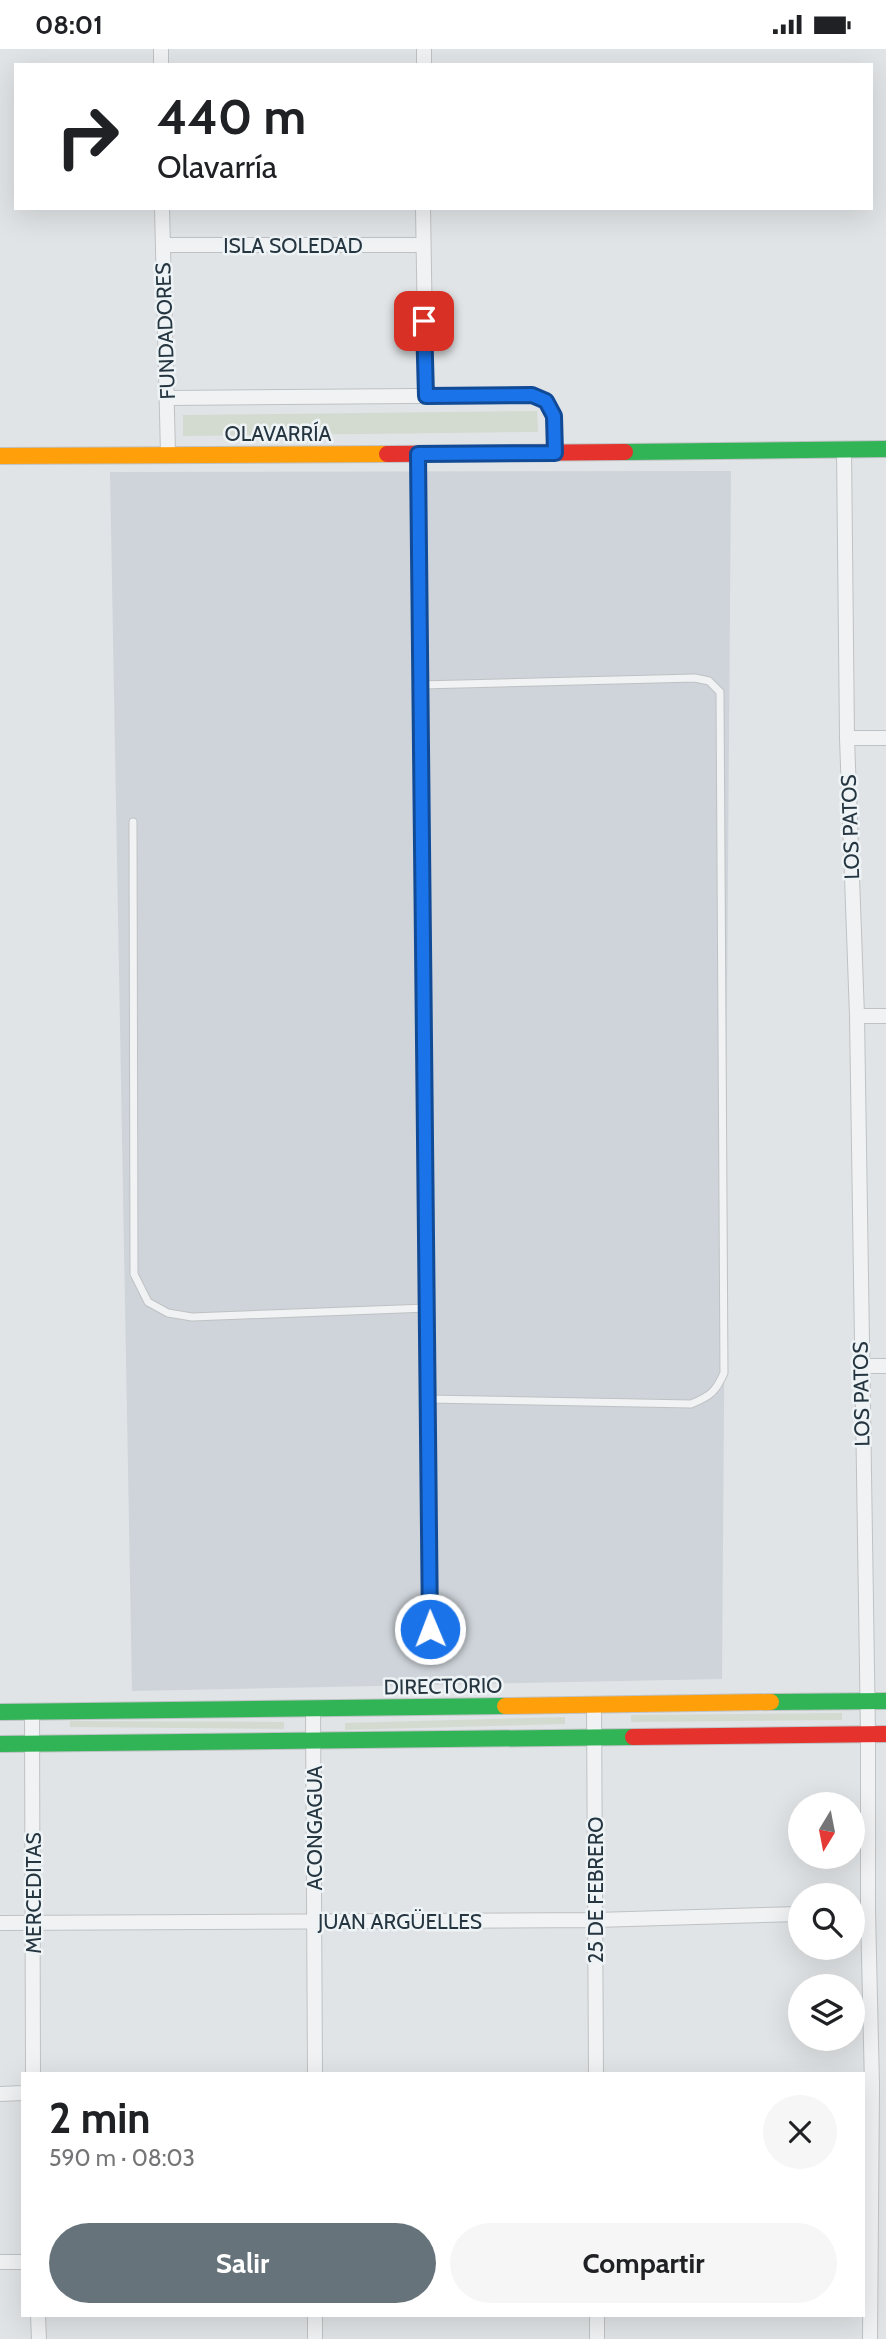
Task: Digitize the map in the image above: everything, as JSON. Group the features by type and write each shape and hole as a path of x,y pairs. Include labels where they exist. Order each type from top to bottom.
{"main road":[{"name":"OLAVARRÍA","path":"0,456 886,449"},
{"name":"DIRECTORIO","path":"0,1712 886,1701"},
{"path":"0,1744 886,1734"}],"street":[{"name":"FUNDADORES","path":"162,210 167,454"},
{"path":"424,210 426,396"},
{"name":"ISLA SOLEDAD","path":"163,246 423,245"},
{"name":"OLAVARRÍA","path":"167,398 532,395 546,401 554,416 555,453"},
{"name":"LOS PATOS","path":"844,449 873,2086 867,2253 870,2339"},
{"path":"848,738 886,737"},
{"path":"856,1016 886,1016"},
{"path":"861,1366 886,1366"},
{"name":"25 DE FEBRERO","path":"594,1705 596,2072"},
{"name":"ACONGAGUA","path":"313,1709 314,2072"},
{"name":"MERCEDITAS","path":"32,1712 33,2072"},
{"name":"JUAN ARGÜELLES","path":"0,1923 596,1920 788,1914"},
{"path":"0,2094 21,2094"},
{"path":"0,2262 21,2262"},
{"path":"38,2317 39,2339"},
{"path":"315,2317 315,2339"},
{"path":"597,2317 597,2339"}],"lane":[{"path":"418,454 430,1629"},
{"path":"421,685 695,678 709,681 720,692 724,1373 716,1390 705,1399 691,1403 428,1399"},
{"path":"133,823 134,1275 148,1302 168,1313 192,1317 427,1308"}],"shaded area":[{"path":"537,411 538,432 183,436 183,415"},
{"path":"731,471 722,1679 132,1691 110,472"},
{"path":"842,1713 842,1720 631,1722 631,1715"},
{"path":"565,1717 565,1724 345,1730 345,1723"},
{"path":"70,1721 284,1722 284,1729 70,1727"}],"traffic: fast":[{"path":"625,452 886,449"},
{"path":"771,1702 886,1701"},
{"path":"0,1712 505,1706"},
{"path":"0,1744 633,1737"}],"traffic: slow":[{"path":"0,456 387,454"},
{"path":"505,1706 771,1702"}],"traffic: jam":[{"path":"387,454 625,452"},
{"path":"633,1737 886,1734"}],"route":[{"path":"424,321 426,396 532,395 546,401 554,416 555,453 418,454 430,1629"}]}
